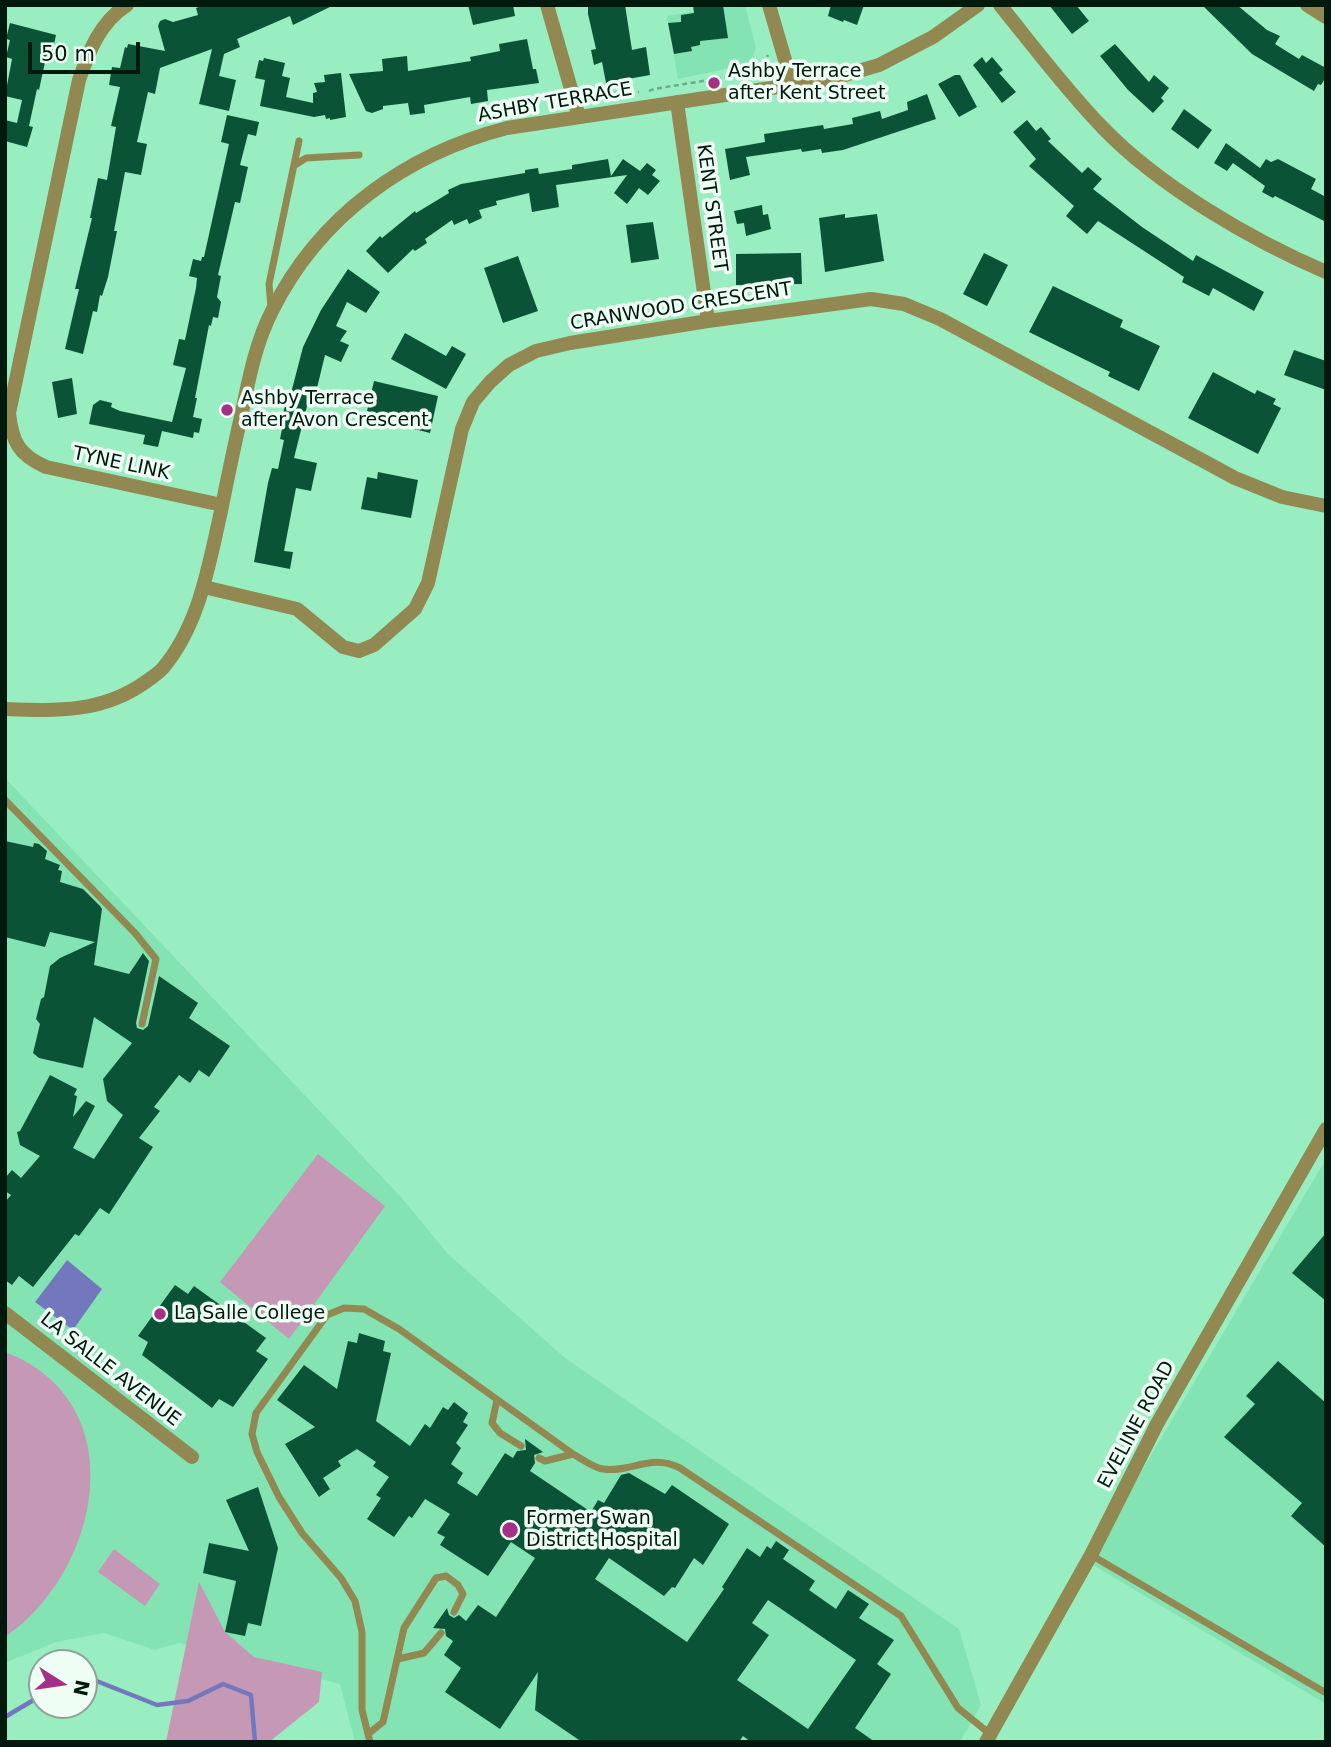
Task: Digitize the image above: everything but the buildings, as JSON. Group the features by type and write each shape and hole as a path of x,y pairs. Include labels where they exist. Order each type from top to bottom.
{"street":[{"name":"TYNE LINK","path":"127,5 102,28 89,52 79,80 9,413 11,432 19,449 31,461 46,467 222,505"},
{"path":"547,5 579,117"},
{"path":"769,5 792,84"},
{"name":"ASHBY TERRACE","path":"5,709 84,709 130,693 162,669 188,631 204,587 249,379 271,312 293,274 319,239 370,192 422,159 476,136 507,128 831,79 879,65 933,37 978,5"},
{"path":"1000,5 1104,130 1134,156 1199,204 1300,261 1326,272"},
{"path":"1307,5 1326,17"},
{"name":"KENT STREET","path":"677,102 708,321"},
{"name":"CRANWOOD CRESCENT","path":"204,587 297,609 343,647 359,651 374,645 415,609 428,583 462,429 473,401 489,382 509,365 536,351 570,343 871,299 904,304 940,319 1235,478 1282,497 1326,506"},
{"name":"EVELINE ROAD","path":"988,1738 1091,1555 1157,1424 1326,1129"},
{"name":"LA SALLE AVENUE","path":"5,1313 192,1457"}],"lane":[{"path":"271,312 269,284 299,141"},
{"path":"295,165 306,158 359,156"},
{"path":"5,800 135,933 156,959 142,1024"},
{"path":"369,1738 362,1710 362,1632 355,1601 341,1577 302,1534 279,1497 257,1452 252,1434 256,1413 327,1315 344,1308 364,1309 399,1329 573,1454 601,1469 615,1469 651,1461 667,1461 680,1468 901,1616 958,1708 988,1738"},
{"path":"498,1400 492,1423 500,1433 521,1446"},
{"path":"539,1458 545,1461 573,1454"},
{"path":"1091,1555 1326,1693"},
{"path":"369,1738 383,1722 404,1628 436,1578 446,1576 458,1585 463,1594 454,1612"},
{"path":"398,1659 424,1653 441,1633"}],"path":[{"path":"580,92 593,96 644,93 654,89 752,73 763,65 769,52"}],"shaded area":[{"path":"745,5 756,48 750,64 678,79 667,16"},
{"path":"5,778 400,1196 448,1254 565,1358 959,1629 981,1705 960,1742 355,1742 340,1684 179,1643 155,1650 104,1633 56,1642 39,1649 28,1649 28,1654 5,1663"},
{"path":"318,1154 385,1206 289,1339 220,1282"},
{"path":"1326,1159 1326,1704 1088,1562"},
{"path":"5,1352 47,1376 74,1408 88,1447 90,1489 82,1531 64,1572 38,1608 5,1637"},
{"path":"114,1549 160,1584 145,1606 98,1572"},
{"path":"199,1582 225,1632 254,1657 322,1672 319,1702 269,1742 166,1742"}],"water":[{"path":"67,1260 102,1289 73,1330 35,1302"}],"waterway":[{"path":"98,1682 157,1705 188,1701 223,1684 251,1695 255,1742"},
{"path":"5,1717 28,1703"}],"place":[{"name":"Ashby Terrace after Kent Street","path":"714,83"},
{"name":"Ashby Terrace after Avon Crescent","path":"227,410"},
{"name":"La Salle College","path":"160,1314"},
{"name":"Former Swan District Hospital","path":"510,1530"}]}
